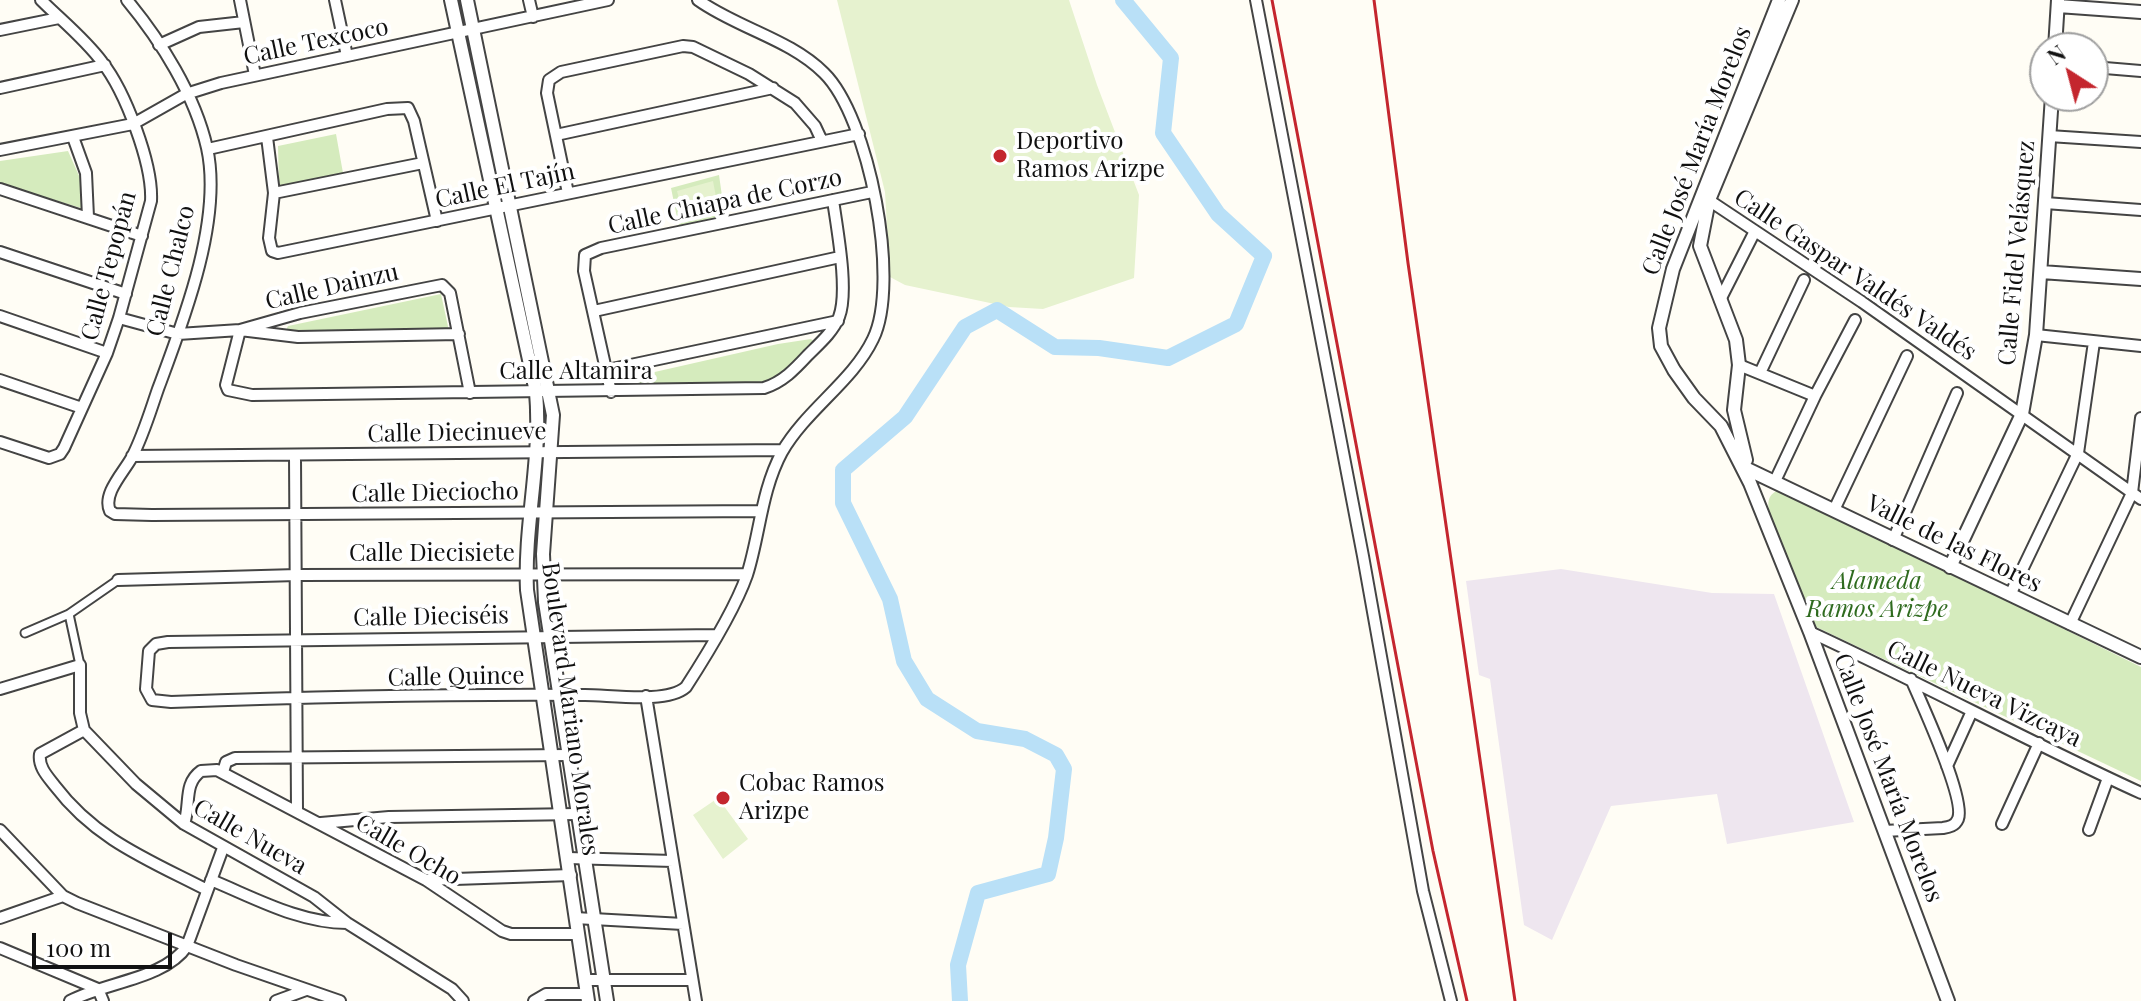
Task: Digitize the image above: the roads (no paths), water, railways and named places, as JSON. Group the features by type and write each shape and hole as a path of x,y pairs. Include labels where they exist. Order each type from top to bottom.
{"street":[{"name":"Calle Tepopán","path":"0,442 43,457 60,454 107,353 142,236 152,186 150,171 133,124 105,65 41,0"},
{"name":"Calle Chalco","path":"110,511 108,499 132,456 189,303 208,220 211,185 208,149 186,94 159,45 127,0"},
{"path":"240,0 255,75"},
{"path":"335,0 347,56"},
{"name":"Boulevard Mariano Morales","path":"451,0 536,392 536,452 526,573 588,998"},
{"name":"Boulevard Mariano Morales","path":"467,0 508,206 550,392 552,452 542,574 576,814 607,1001"},
{"path":"529,0 533,17"},
{"name":"Calle Texcoco","path":"0,150 133,124 186,94 255,75 608,0"},
{"name":"Calle Quince","path":"159,702 646,696 677,694 686,687 747,574 768,486 783,450 862,357 873,339 881,319 885,266 859,134 837,88 823,71 779,43 721,15 698,0"},
{"path":"1256,0 1363,556 1423,891 1451,1001"},
{"name":"Calle José María Morelos","path":"1747,473 1734,410 1739,365 1736,340 1700,246 1705,198 1779,0"},
{"name":"Calle José María Morelos","path":"1792,0 1665,295 1659,328 1661,346 1687,389 1721,426 1747,473 1948,1001"},
{"path":"2056,32 2058,3 2141,12"},
{"path":"0,30 59,18"},
{"path":"159,45 199,27 244,22"},
{"path":"568,193 547,85 553,76 683,46 715,56 773,88 806,114 822,141"},
{"path":"0,88 105,65"},
{"path":"2109,68 2141,71"},
{"path":"556,135 773,88"},
{"path":"208,149 387,109 408,108 414,121 437,221"},
{"name":"Calle Fidel Velásquez","path":"1950,567 2022,414 2036,335 2051,112"},
{"name":"Calle El Tajín","path":"267,137 274,193 269,238 272,251 278,253 859,134"},
{"path":"2049,136 2141,142"},
{"path":"73,137 86,173 88,217"},
{"path":"274,193 423,163"},
{"path":"0,189 142,236"},
{"name":"Calle Chiapa de Corzo","path":"611,392 583,262 585,255 592,251 872,192"},
{"name":"Calle Gaspar Valdés Valdés","path":"1705,198 1862,302 2136,496"},
{"path":"607,370 838,321 842,302 833,200"},
{"path":"2045,203 2141,210"},
{"path":"1720,300 1755,231"},
{"path":"0,252 126,294"},
{"path":"594,311 840,257"},
{"path":"2041,272 2141,279"},
{"path":"1760,373 1804,280"},
{"name":"Calle Dainzu","path":"119,318 178,334 240,330 300,313 436,285 445,286 450,293 470,393"},
{"path":"0,316 107,353"},
{"path":"1775,481 1855,320"},
{"name":"Calle Altamira","path":"240,330 226,385 233,393 611,392 764,388 774,385 793,371 838,321"},
{"path":"240,330 298,337 459,334"},
{"path":"2036,335 2141,346"},
{"path":"2010,595 2078,453 2094,342"},
{"path":"1834,510 1907,356"},
{"path":"1739,365 1815,396"},
{"path":"0,380 82,408"},
{"path":"1893,540 1957,393"},
{"path":"2070,624 2136,496 2141,418"},
{"name":"Calle Diecinueve","path":"132,456 783,450"},
{"path":"295,456 297,811"},
{"name":"Valle de las Flores","path":"1747,473 1775,481 2141,657"},
{"name":"Calle Dieciocho","path":"110,511 125,515 761,511"},
{"name":"Calle Diecisiete","path":"118,580 297,575 747,574"},
{"path":"25,633 69,614 118,580"},
{"path":"69,614 80,665 80,713 84,730 44,750 39,760 66,801 86,823 116,842 209,885 304,918 347,923"},
{"name":"Calle Nueva Vizcaya","path":"1810,632 2141,793"},
{"name":"Calle Dieciséis","path":"159,702 152,700 146,689 149,651 156,644 168,642 716,635"},
{"path":"0,689 80,665"},
{"path":"1884,831 1951,826 1959,819 1947,766 1911,679"},
{"path":"646,696 696,1001"},
{"path":"1947,766 1972,711"},
{"name":"Calle Nueva","path":"84,730 148,795 184,824 314,897 347,923 452,989 463,1001"},
{"path":"2002,824 2039,743"},
{"path":"184,824 189,808 188,790 193,777 207,769 223,772 224,764 232,759 568,755"},
{"name":"Calle Ocho","path":"223,772 426,880 502,931 578,934"},
{"path":"2089,830 2108,778"},
{"path":"321,823 389,817 576,814"},
{"path":"2,835 63,896 91,910 340,1001"},
{"path":"70,1001 158,969 180,957 187,946 223,848"},
{"path":"568,858 673,861"},
{"path":"426,880 571,875"},
{"path":"0,918 63,896"},
{"path":"575,918 683,924"},
{"path":"0,948 98,989 103,1001"},
{"path":"584,980 692,980"},
{"path":"276,1001 306,990"},
{"path":"534,1001 546,994 588,998"}],"waterway":[{"path":"960,1001 958,965 978,893 1048,874 1056,838 1064,769 1056,755 1025,739 977,731 927,699 904,661 890,599 843,503 843,470 905,417 965,327 997,310 1055,347 1099,348 1168,358 1236,324 1264,256 1218,214 1163,133 1171,58 1123,0"}],"railway":[{"path":"1272,0 1433,851 1467,1001"},
{"path":"1374,0 1408,263 1515,1001"}],"place":[{"name":"Deportivo Ramos Arizpe","path":"1000,156"},
{"name":"Cobac Ramos Arizpe","path":"723,798"}],"park label":[{"name":"Alameda Ramos Arizpe","path":"1877,596"}]}
